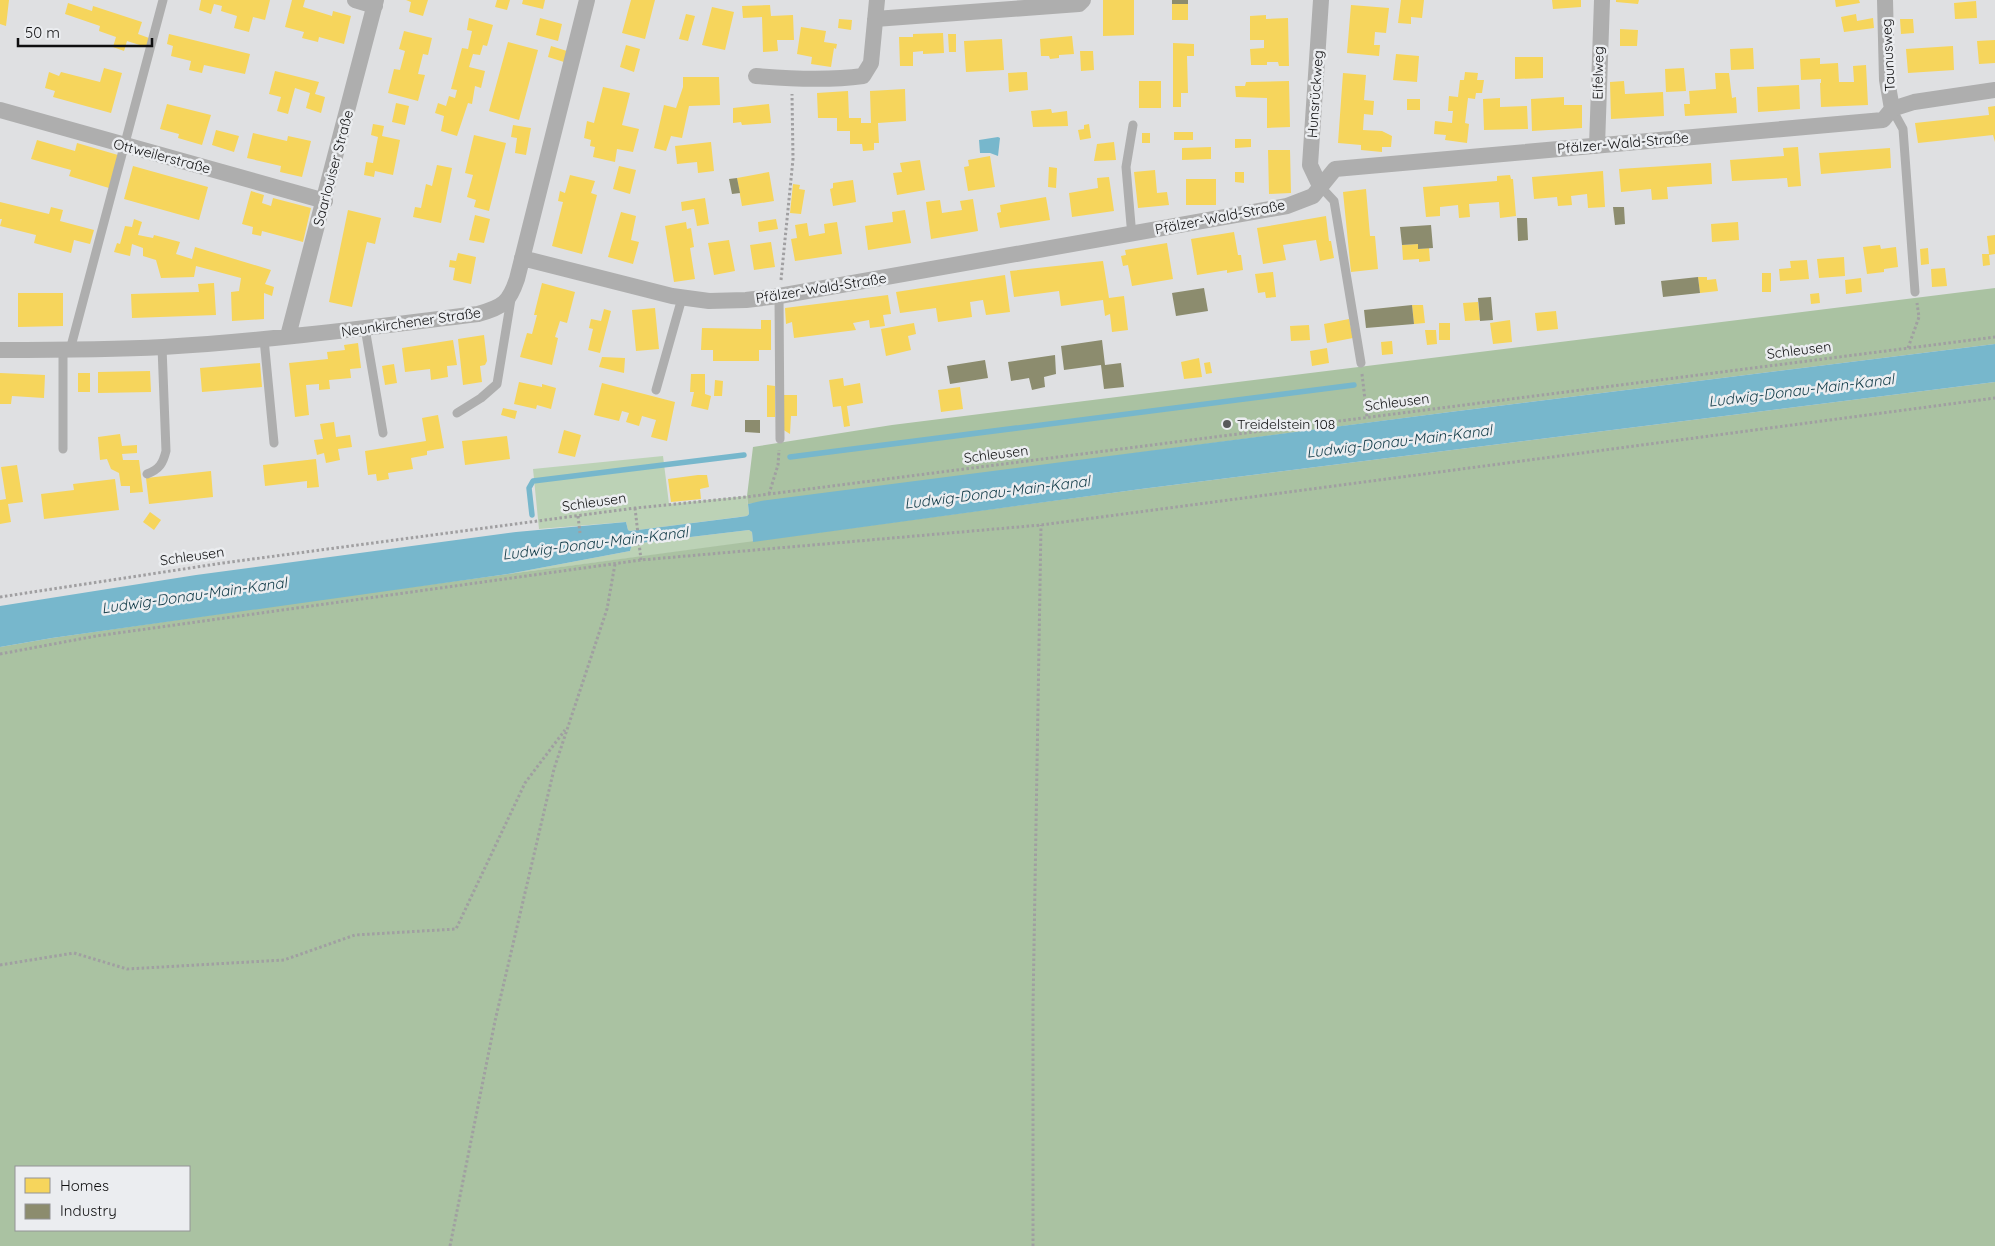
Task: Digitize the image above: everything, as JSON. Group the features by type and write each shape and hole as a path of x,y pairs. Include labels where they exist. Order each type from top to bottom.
{"street":[{"path":"356,0 376,3"},
{"path":"511,296 587,0"},
{"path":"756,76 792,79 863,76 871,63 877,0"},
{"path":"875,19 1080,4 1083,0"},
{"name":"Hunsrückweg","path":"1320,186 1310,165 1321,0"},
{"name":"Eifelweg","path":"1597,146 1602,0"},
{"name":"Taunusweg","path":"1885,0 1887,80 1892,110"},
{"name":"Saarlouiser Straße","path":"288,336 376,3"},
{"name":"Pfälzer-Wald-Straße","path":"522,258 682,298 709,301 746,300 779,296 1287,206 1312,196 1335,169 1351,166 1883,120 1892,110 1914,102 1995,90"},
{"name":"Ottweilerstraße","path":"0,110 325,201"},
{"name":"Neunkirchener Straße","path":"0,350 162,347 264,339 478,314 496,309 511,296"}],"lane":[{"path":"63,449 66,350 163,0"},
{"path":"1892,110 1903,129 1915,292"},
{"path":"1133,125 1126,167 1133,233"},
{"path":"1320,186 1334,201 1361,363"},
{"path":"457,413 497,384 511,296"},
{"path":"779,296 780,439"},
{"path":"656,390 682,298"},
{"path":"365,328 383,432"},
{"path":"264,339 274,443"},
{"path":"147,474 163,464 166,450 162,347"}],"path":[{"path":"779,296 793,159 792,79"},
{"path":"1908,348 1918,317 1915,292"},
{"name":"Schleusen","path":"0,597 223,563 635,508 768,494 1995,336"},
{"path":"1361,363 1367,417"},
{"path":"0,654 96,636 640,560 1041,525 1995,398"},
{"path":"768,494 778,466 780,439"},
{"path":"635,508 640,560"},
{"path":"578,516 580,533"},
{"path":"1033,1246 1033,1008 1041,525"},
{"path":"450,1246 495,1021 554,769 607,609 615,564"},
{"path":"0,965 74,954 127,969 284,960 354,935 456,929 525,783 568,726"}],"green space":[{"path":"1995,288 1995,344 1450,412 748,504 747,496 753,447 892,425"},
{"path":"1995,382 1995,1246 0,1246 0,647 307,601 1141,489"},
{"path":"663,456 669,504 747,496 749,514 747,516 630,531 626,522 539,529 533,469"},
{"path":"749,530 752,532 753,542 508,574 630,551 632,544"}],"water":[{"path":"1000,138 998,156 990,153 980,153 979,140"},
{"name":"Ludwig-Donau-Main-Kanal","path":"1995,344 1995,382 1141,489 753,542 752,532 749,530 632,544 630,551 508,574 52,638 0,647 0,606 196,575 516,532 626,522 630,531 740,517 749,514 748,504 761,501"}],"building: Homes":[{"path":"0,0 9,0 6,26 0,24"},
{"path":"201,0 270,0 265,20 253,17 249,32 234,28 237,16 221,11 222,6 214,4 211,14 199,10"},
{"path":"292,0 305,0 303,7 332,16 333,11 351,16 344,44 319,37 318,42 302,38 304,32 285,27"},
{"path":"406,0 428,0 423,16 409,12 411,2"},
{"path":"497,0 510,0 507,10 495,7"},
{"path":"523,0 545,0 543,9 522,4"},
{"path":"631,0 655,0 645,39 622,33"},
{"path":"1103,0 1134,0 1134,35 1103,36"},
{"path":"1401,0 1424,0 1422,18 1411,17 1411,24 1398,23"},
{"path":"1552,0 1581,0 1581,7 1553,9"},
{"path":"1616,0 1639,0 1638,4 1616,2"},
{"path":"1835,0 1859,0 1860,3 1836,7"},
{"path":"1976,1 1977,18 1955,19 1954,3"},
{"path":"68,3 92,11 93,6 142,22 138,34 149,38 146,47 127,41 124,51 113,47 116,37 99,31 100,26 65,14"},
{"path":"1172,4 1188,4 1188,20 1172,20"},
{"path":"770,5 771,16 793,15 794,40 777,40 778,51 763,52 762,17 743,18 742,6"},
{"path":"1351,5 1389,8 1386,33 1375,32 1374,45 1380,45 1379,56 1347,53"},
{"path":"712,7 734,12 725,50 702,45"},
{"path":"686,14 695,16 688,41 679,39"},
{"path":"1856,14 1857,21 1873,18 1874,28 1844,32 1841,17"},
{"path":"1266,15 1266,19 1288,18 1289,66 1279,66 1278,62 1267,62 1267,65 1251,65 1250,49 1264,48 1264,40 1250,40 1250,16"},
{"path":"469,18 493,25 487,46 483,45 480,55 473,54 469,67 485,71 481,88 475,86 472,104 468,103 457,136 441,131 444,116 435,113 438,103 446,106 449,96 455,98 457,90 451,89 462,48 468,49 472,31 467,30"},
{"path":"540,18 562,24 558,41 536,35"},
{"path":"839,19 852,20 851,30 838,28"},
{"path":"1900,19 1913,19 1914,33 1901,34"},
{"path":"801,27 826,31 824,42 837,44 836,49 834,48 831,67 811,64 812,57 797,54"},
{"path":"1620,29 1638,30 1637,46 1620,46"},
{"path":"404,31 432,38 428,55 423,54 418,74 425,75 418,101 388,93 394,69 400,70 405,51 399,49"},
{"path":"943,33 944,53 923,54 923,51 913,52 913,66 900,66 899,37 913,37 913,34"},
{"path":"169,34 250,54 245,74 204,65 202,73 189,70 191,61 171,56 173,46 167,44"},
{"path":"948,34 956,34 956,52 949,52"},
{"path":"1072,36 1074,54 1059,55 1059,58 1050,59 1049,56 1041,56 1040,39"},
{"path":"1002,39 1004,70 966,72 964,41"},
{"path":"1995,40 1995,63 1979,64 1977,41"},
{"path":"508,42 538,50 519,120 489,111"},
{"path":"1173,43 1194,44 1194,56 1187,56 1188,93 1181,93 1181,107 1173,107"},
{"path":"626,45 640,49 634,72 620,67"},
{"path":"551,46 567,51 564,62 548,57"},
{"path":"1953,46 1954,70 1908,73 1906,49"},
{"path":"1753,48 1754,69 1731,70 1730,49"},
{"path":"1080,51 1093,51 1094,70 1081,71"},
{"path":"1396,54 1419,56 1417,82 1393,80"},
{"path":"1515,57 1543,57 1543,78 1515,79"},
{"path":"1820,58 1820,64 1838,63 1839,82 1854,82 1853,66 1866,65 1868,105 1821,107 1821,79 1801,80 1800,59"},
{"path":"104,68 122,73 111,113 53,97 55,91 45,88 49,72 59,76 61,72 100,82"},
{"path":"1684,68 1686,91 1666,92 1665,69"},
{"path":"275,71 319,82 315,94 325,97 321,113 306,108 310,93 295,88 288,114 277,111 281,97 269,94"},
{"path":"1027,72 1028,90 1009,92 1008,73"},
{"path":"1465,72 1478,73 1477,80 1484,80 1482,93 1476,93 1475,99 1468,98 1465,123 1469,124 1467,143 1445,140 1446,135 1434,134 1435,121 1452,123 1453,111 1448,111 1449,96 1458,97 1460,80 1464,80"},
{"path":"1343,73 1366,75 1364,100 1374,101 1373,115 1364,114 1363,130 1382,131 1392,136 1391,147 1382,147 1382,152 1361,150 1361,145 1338,143"},
{"path":"1715,73 1729,73 1732,98 1736,97 1737,113 1685,116 1684,104 1690,104 1689,91 1716,89"},
{"path":"683,77 719,77 720,105 689,106 682,138 671,136 666,151 654,148 664,105 676,108 683,87"},
{"path":"1139,81 1161,81 1161,108 1139,108"},
{"path":"1289,81 1290,127 1267,128 1267,98 1236,97 1235,86 1245,86 1246,82"},
{"path":"1624,81 1625,94 1663,92 1664,116 1611,119 1610,82"},
{"path":"1799,85 1800,109 1758,112 1757,87"},
{"path":"603,87 630,93 622,125 639,129 633,152 617,149 615,162 593,157 595,147 590,146 591,140 584,138 587,121 594,123"},
{"path":"905,89 906,121 878,123 879,143 874,143 874,150 863,151 862,144 850,144 850,131 837,131 837,118 818,118 817,93 848,91 849,118 861,118 861,123 871,123 870,91"},
{"path":"1564,97 1564,105 1582,105 1582,128 1532,131 1531,99"},
{"path":"1500,98 1500,107 1527,106 1528,129 1484,130 1483,99"},
{"path":"1407,99 1420,99 1420,110 1407,110"},
{"path":"396,103 409,106 405,125 392,122"},
{"path":"167,104 211,115 202,145 178,138 179,134 160,129"},
{"path":"769,104 771,123 742,125 741,122 733,123 733,108"},
{"path":"1995,106 1995,142 1993,135 1918,143 1915,123 1989,115 1988,107"},
{"path":"1051,109 1052,113 1067,111 1068,126 1033,127 1031,111"},
{"path":"373,124 384,126 382,136 400,140 393,175 375,171 374,177 364,175 366,162 373,163 378,137 371,135"},
{"path":"1089,124 1091,138 1080,140 1078,130 1084,129 1084,125"},
{"path":"513,125 531,128 526,155 515,153 517,138 511,137"},
{"path":"216,130 239,136 234,152 212,145"},
{"path":"1174,132 1193,132 1193,140 1174,140"},
{"path":"253,133 287,141 288,136 311,141 302,177 280,172 281,166 247,158"},
{"path":"1142,133 1150,133 1150,143 1142,143"},
{"path":"474,135 506,143 489,211 474,207 476,200 467,197 473,175 465,173"},
{"path":"1235,139 1251,139 1251,147 1235,148"},
{"path":"37,140 75,151 77,143 118,155 109,188 69,176 71,170 31,159"},
{"path":"711,142 714,171 698,173 697,162 677,164 675,146"},
{"path":"1114,142 1116,160 1094,161 1097,144"},
{"path":"1211,147 1211,159 1182,160 1182,148"},
{"path":"1798,147 1801,186 1788,187 1787,178 1732,181 1730,160 1784,156 1783,148"},
{"path":"1890,148 1891,168 1821,174 1819,153"},
{"path":"1268,150 1290,150 1291,193 1269,194"},
{"path":"990,156 995,187 968,191 964,167 969,166 968,160"},
{"path":"920,160 925,190 897,195 893,173 902,172 900,163"},
{"path":"1711,163 1712,184 1667,187 1668,199 1652,200 1651,189 1621,192 1619,169"},
{"path":"437,165 452,168 441,223 413,217 415,207 421,208 426,184 432,186"},
{"path":"133,166 208,187 199,220 124,199"},
{"path":"619,166 636,170 630,194 613,189"},
{"path":"1049,167 1057,168 1056,188 1048,187"},
{"path":"1155,170 1157,193 1167,192 1169,205 1138,208 1134,172"},
{"path":"1603,171 1605,207 1588,208 1587,194 1571,196 1572,205 1558,206 1557,197 1534,199 1532,177"},
{"path":"769,172 774,201 742,206 737,178"},
{"path":"1235,172 1244,172 1244,183 1235,182"},
{"path":"570,175 595,181 591,193 597,195 582,254 552,246 563,202 558,201 560,191 565,193"},
{"path":"1510,175 1511,179 1513,179 1516,216 1500,218 1499,202 1469,204 1470,217 1459,218 1458,205 1440,207 1440,216 1426,217 1423,187 1497,181 1497,176"},
{"path":"1109,177 1114,211 1072,217 1069,193 1098,188 1097,178"},
{"path":"1186,179 1216,179 1216,205 1186,205"},
{"path":"853,180 856,202 833,206 830,189 833,188 833,183"},
{"path":"793,184 800,185 799,189 805,190 801,214 790,213"},
{"path":"1366,189 1370,236 1375,236 1378,269 1351,272 1343,192"},
{"path":"251,191 264,195 262,203 271,206 273,198 311,208 303,242 262,231 261,236 252,234 253,227 242,224"},
{"path":"1046,197 1050,220 1000,228 997,213 1001,212 1000,205"},
{"path":"705,198 709,224 697,226 694,209 682,211 681,202"},
{"path":"973,199 978,231 931,239 926,202 940,200 942,213 962,210 960,201"},
{"path":"0,202 49,214 51,207 63,210 60,221 94,230 90,244 74,240 71,253 34,243 36,235 0,226 2,219 0,219"},
{"path":"348,210 381,218 375,244 367,242 352,307 329,302"},
{"path":"905,210 911,243 868,250 865,226 893,222 892,212"},
{"path":"621,212 636,216 631,240 639,242 633,264 608,257"},
{"path":"475,215 490,219 484,243 469,240"},
{"path":"1326,216 1329,241 1331,241 1334,258 1320,261 1316,240 1283,245 1286,260 1263,264 1257,228"},
{"path":"134,219 142,222 138,235 153,238 154,235 180,242 176,254 192,259 195,247 271,270 265,284 274,287 272,296 264,293 264,319 232,321 231,292 239,291 241,278 196,266 194,277 161,278 156,260 143,256 143,248 132,244 130,256 114,252 117,243 120,244 125,226 132,227"},
{"path":"776,219 778,229 759,232 758,222"},
{"path":"686,222 687,229 691,228 694,247 690,248 695,279 674,282 665,226"},
{"path":"837,222 842,254 795,261 791,239 797,238 795,225 807,223 809,236 825,233 824,224"},
{"path":"1738,222 1739,240 1712,242 1711,224"},
{"path":"1234,232 1238,255 1241,255 1243,270 1227,273 1227,270 1197,275 1191,239"},
{"path":"1995,235 1995,254 1989,255 1990,265 1983,266 1982,254 1989,254 1987,236"},
{"path":"729,240 735,271 714,275 708,243"},
{"path":"771,242 775,267 754,270 750,245"},
{"path":"1167,243 1173,279 1132,286 1128,265 1123,266 1121,256 1126,255 1125,250"},
{"path":"1418,244 1418,249 1429,248 1430,261 1419,262 1419,259 1403,260 1402,245"},
{"path":"1880,245 1881,249 1896,247 1898,267 1884,269 1884,272 1867,274 1863,247"},
{"path":"1928,248 1929,264 1921,265 1920,249"},
{"path":"458,253 476,257 471,284 453,280 455,268 449,267 450,260 456,261"},
{"path":"1844,257 1845,276 1819,278 1817,259"},
{"path":"1807,260 1809,279 1780,281 1779,269 1791,268 1790,261"},
{"path":"1103,261 1109,298 1124,296 1128,330 1112,332 1110,314 1105,316 1103,300 1061,306 1059,291 1014,297 1010,271"},
{"path":"1945,268 1947,286 1932,287 1931,269"},
{"path":"1273,272 1276,297 1266,298 1265,292 1258,293 1255,274"},
{"path":"1762,273 1771,273 1771,292 1762,292"},
{"path":"1005,275 1010,312 986,315 983,300 970,302 972,317 938,322 936,308 900,313 896,292"},
{"path":"1698,277 1707,277 1707,280 1716,279 1718,291 1700,293"},
{"path":"1861,278 1862,292 1846,294 1845,280"},
{"path":"214,283 216,315 132,318 131,294 199,292 198,284"},
{"path":"542,283 575,292 567,323 560,321 555,337 558,338 552,365 520,357 527,333 532,334 537,315 534,315"},
{"path":"18,293 63,293 63,326 18,327"},
{"path":"1819,293 1820,303 1811,304 1810,294"},
{"path":"888,295 891,314 883,315 885,326 870,328 869,320 853,323 856,330 794,338 792,322 786,324 785,308"},
{"path":"1478,302 1480,320 1465,321 1463,303"},
{"path":"1412,305 1423,305 1425,323 1414,324"},
{"path":"655,308 659,349 636,351 632,310"},
{"path":"604,309 611,311 600,353 588,350 593,329 589,328 591,319 601,321"},
{"path":"1556,311 1558,329 1537,331 1535,313"},
{"path":"1349,319 1353,338 1327,343 1324,324"},
{"path":"761,320 771,320 771,350 759,350 759,361 713,361 713,350 701,350 702,328 761,329"},
{"path":"1510,320 1512,342 1493,344 1490,323"},
{"path":"914,323 916,334 908,336 911,350 886,356 881,329"},
{"path":"1439,323 1450,323 1450,340 1439,340"},
{"path":"1309,325 1310,340 1291,341 1290,326"},
{"path":"1425,330 1436,330 1437,344 1427,345"},
{"path":"484,335 487,361 485,365 480,366 482,382 463,385 458,339"},
{"path":"453,340 457,365 447,366 448,377 431,380 430,369 405,372 402,348"},
{"path":"1392,341 1393,354 1382,355 1381,342"},
{"path":"358,343 361,368 350,369 351,378 329,380 330,389 319,390 319,384 306,385 309,415 295,417 289,363 328,359 327,352 345,350 344,345"},
{"path":"1327,348 1329,363 1312,366 1310,351"},
{"path":"602,357 625,358 624,373 599,367"},
{"path":"1199,358 1202,377 1184,379 1181,362"},
{"path":"1210,362 1212,373 1206,374 1204,363"},
{"path":"260,363 262,387 202,392 200,368"},
{"path":"394,364 397,383 385,385 382,366"},
{"path":"150,371 151,392 98,393 98,372"},
{"path":"0,373 45,375 44,398 12,396 11,404 0,404"},
{"path":"78,373 90,373 90,392 78,392"},
{"path":"691,374 705,374 705,394 711,396 708,410 691,406 694,392 690,392"},
{"path":"843,378 844,386 860,383 863,403 847,406 850,426 844,427 841,406 833,407 829,380"},
{"path":"715,380 723,381 722,396 714,396"},
{"path":"519,382 542,387 542,384 556,388 551,409 537,405 536,409 514,404"},
{"path":"602,383 675,402 667,441 651,437 656,420 642,416 639,426 626,422 629,413 622,411 619,421 594,415"},
{"path":"767,385 775,386 775,417 767,417"},
{"path":"960,387 963,409 941,412 938,390"},
{"path":"783,395 797,395 797,416 791,416 790,434 782,429"},
{"path":"503,408 517,411 515,419 501,415"},
{"path":"438,415 444,448 427,451 427,455 411,458 413,469 388,473 389,479 377,481 376,474 368,475 365,451 426,441 422,418"},
{"path":"334,422 336,437 350,435 352,447 338,449 340,460 326,463 324,453 317,455 314,440 323,439 320,424"},
{"path":"564,430 581,435 575,457 558,453"},
{"path":"120,434 122,446 137,445 137,453 122,454 123,460 139,460 143,492 130,493 130,486 121,486 119,473 111,469 107,459 100,460 98,437"},
{"path":"507,436 510,459 465,465 462,441"},
{"path":"316,459 319,487 307,488 307,481 265,486 263,465"},
{"path":"17,465 23,502 8,504 11,522 0,524 0,500 6,499 1,467"},
{"path":"211,471 213,497 149,504 146,478"},
{"path":"707,475 709,487 700,489 701,499 671,502 668,479"},
{"path":"115,479 119,510 44,519 41,494 74,490 73,484"},
{"path":"150,512 161,520 154,530 143,522"}],"building: Industry":[{"path":"1172,0 1188,0 1188,4 1172,4"},
{"path":"737,178 740,193 732,194 729,179"},
{"path":"1613,207 1624,207 1625,224 1615,225"},
{"path":"1517,218 1527,218 1528,240 1518,241"},
{"path":"1431,225 1433,248 1418,249 1418,244 1402,245 1400,227"},
{"path":"1698,277 1700,293 1663,297 1661,281"},
{"path":"1204,288 1208,311 1176,316 1172,293"},
{"path":"1491,297 1493,320 1480,321 1478,298"},
{"path":"1412,305 1414,324 1366,328 1364,310"},
{"path":"1102,340 1105,365 1121,363 1124,387 1104,389 1101,365 1064,370 1061,346"},
{"path":"1055,355 1056,374 1044,377 1045,387 1032,390 1029,378 1011,381 1008,362"},
{"path":"985,360 988,378 950,384 947,366"},
{"path":"745,420 760,420 760,433 745,432"}],"waterway":[{"path":"790,457 1354,385"},
{"path":"532,515 529,488 533,481 744,455"}],"place":[{"name":"Treidelstein 108","path":"1227,424"}]}
